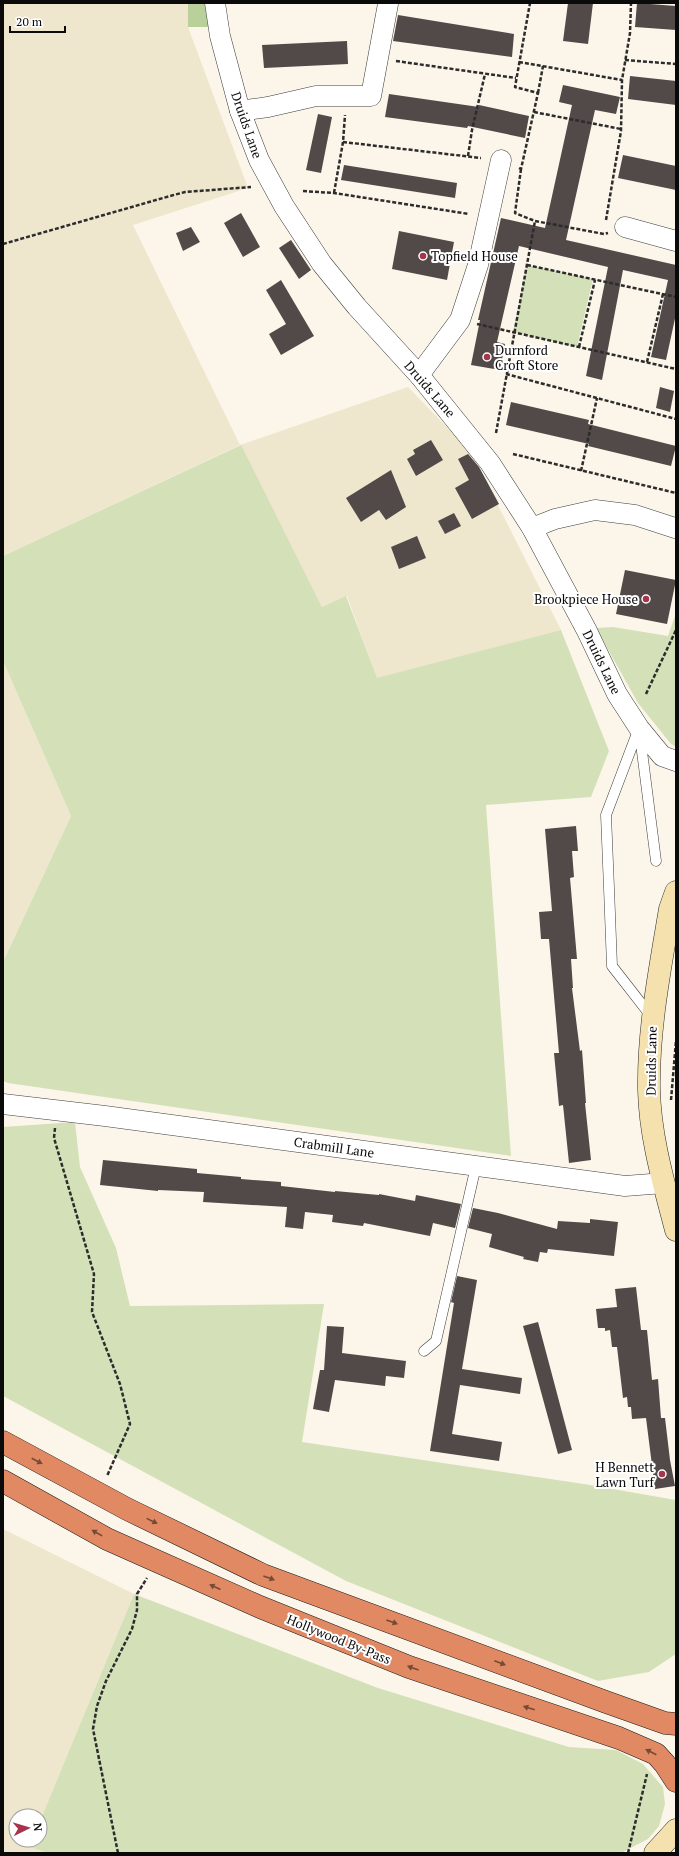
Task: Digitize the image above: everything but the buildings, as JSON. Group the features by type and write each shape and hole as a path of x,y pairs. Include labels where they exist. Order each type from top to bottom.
{"highway":[{"path":"3,1442 127,1509 263,1575 606,1702 665,1723 676,1724"},
{"name":"Hollywood By-Pass","path":"3,1481 107,1539 260,1607 409,1666 619,1738 656,1754 665,1764 676,1781"}],"street":[{"name":"Druids Lane","path":"215,3 220,36 240,111 259,160 272,185 322,264 357,308 419,375 490,463 532,528 587,631 617,694 639,728 662,756 676,761"},
{"path":"240,111 268,107 316,96 371,96 388,4"},
{"path":"419,375 460,320 478,265 501,160"},
{"path":"624,227 676,241"},
{"path":"532,528 555,519 595,510 635,515 675,528"},
{"name":"Druids Lane","path":"676,892 670,909 652,1018 649,1090 653,1132 676,1230"},
{"name":"Crabmill Lane","path":"3,1104 625,1186 664,1184"},
{"path":"655,1853 676,1830"}],"lane":[{"path":"639,728 656,861"},
{"path":"639,728 606,815 612,966 652,1018"},
{"path":"424,1351 436,1342 476,1166"}],"path":[{"path":"530,3 515,87 538,93"},
{"path":"604,234 621,129 622,80 630,33 631,3"},
{"path":"378,59 516,78"},
{"path":"625,60 676,64"},
{"path":"519,62 622,80"},
{"path":"543,66 521,169 514,213 535,221 604,234 624,227"},
{"path":"468,156 472,130 485,74"},
{"path":"334,193 343,142 347,96"},
{"path":"534,112 621,129"},
{"path":"343,142 501,160 521,169"},
{"path":"3,244 185,192 272,185"},
{"path":"303,191 334,193 489,217"},
{"path":"496,433 535,221"},
{"path":"527,265 676,297"},
{"path":"579,347 595,280"},
{"path":"647,362 663,294"},
{"path":"460,320 676,369"},
{"path":"506,374 676,419"},
{"path":"581,470 596,398"},
{"path":"513,454 676,493"},
{"path":"646,694 676,630"},
{"path":"671,1104 676,1041"},
{"path":"57,1110 54,1138 94,1274 92,1312 120,1384 130,1424 106,1478"},
{"path":"118,1853 93,1729 97,1706 106,1681 132,1629 137,1610 137,1594 157,1561"}],"shaded area":[{"path":"3,3 188,3 188,27 248,188 133,225 240,445 3,556"},
{"path":"408,387 471,452 561,630 377,679 347,596 322,607 240,445"},
{"path":"3,661 71,816 3,962"},
{"path":"3,1529 134,1594 45,1808 8,1808 8,1848 32,1848 48,1853 3,1853"}],"green space":[{"path":"188,3 209,3 208,27 188,27"},
{"path":"527,265 593,279 577,347 513,332"},
{"path":"241,445 322,607 346,596 377,678 561,630 609,751 591,797 486,805 511,1156 8,1083 3,1081 3,962 71,816 3,661 3,556"},
{"path":"676,613 676,747 671,744 638,703 596,628 613,627 668,636"},
{"path":"75,1122 80,1167 116,1248 130,1306 324,1304 302,1442 584,1484 676,1500 676,1654 649,1672 598,1681 346,1581 3,1396 3,1127"},
{"path":"134,1594 378,1688 569,1747 616,1750 643,1764 663,1787 665,1804 659,1826 648,1839 621,1853 48,1853 32,1848 48,1848 48,1808 45,1808"}],"place":[{"name":"Topfield House","path":"423,256"},
{"name":"Durnford Croft Store","path":"487,357"},
{"name":"Brookpiece House","path":"646,599"},
{"name":"H Bennett Lawn Turf","path":"662,1474"}]}
